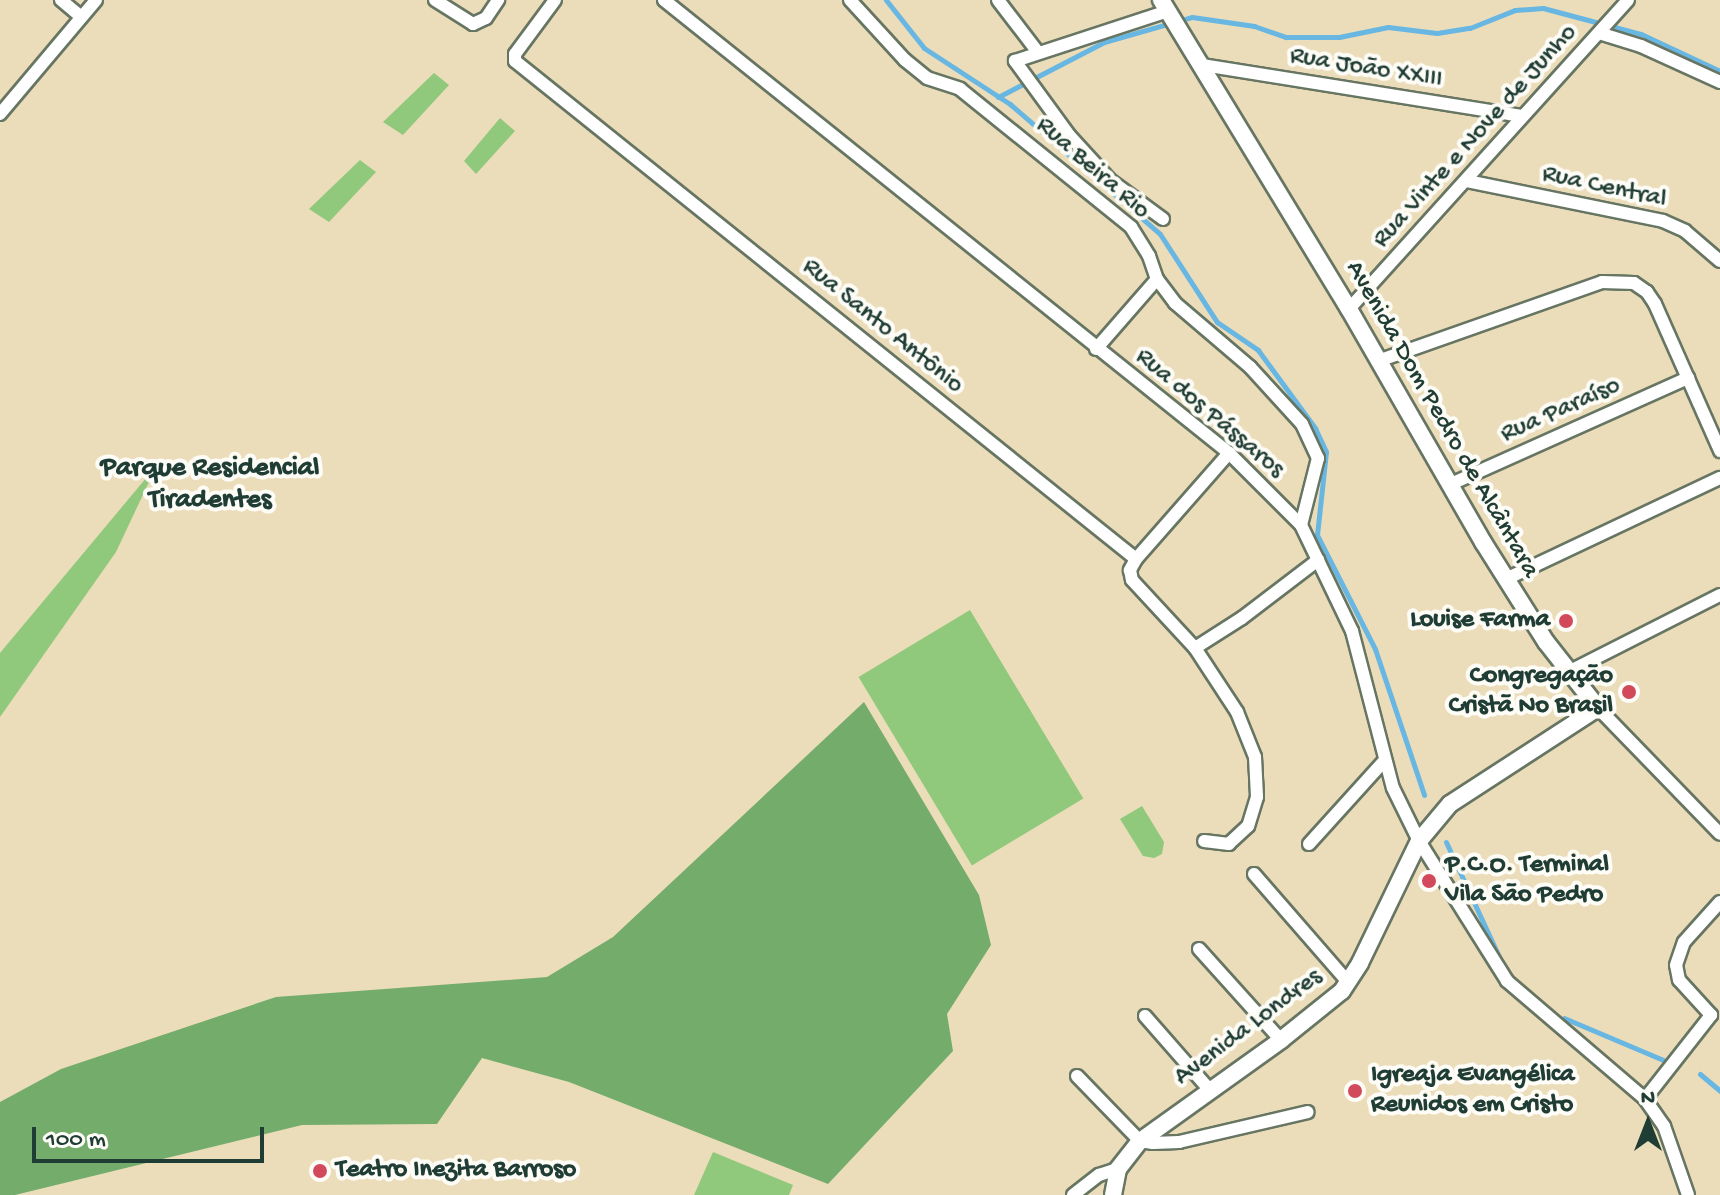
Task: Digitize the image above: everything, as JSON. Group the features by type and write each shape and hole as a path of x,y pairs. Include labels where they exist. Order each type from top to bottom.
{"street":[{"path":"61,0 81,17"},
{"path":"0,114 96,0"},
{"path":"435,0 473,24 486,18 498,0"},
{"name":"Rua Santo Antônio","path":"555,0 515,54 515,61 1136,559"},
{"name":"Rua dos Pássaros","path":"664,0 1229,453 1301,525 1352,631 1393,788 1419,841 1507,981 1645,1099 1664,1126 1688,1195"},
{"name":"Rua Beira Rio","path":"850,0 905,60 927,78 960,89 1131,227 1149,256 1157,279 1175,303 1250,367 1313,441 1318,458 1317,476 1301,525"},
{"path":"998,0 1037,51"},
{"name":"Rua Vinte e Nove de Junho","path":"1349,309 1628,0"},
{"path":"1163,219 1111,181 1069,135 1018,65 1037,51 1168,10"},
{"name":"Avenida Dom Pedro de Alcântara","path":"1168,10 1349,309 1506,579 1598,708 1720,834"},
{"path":"1601,31 1720,82"},
{"name":"Rua João XXIII","path":"1203,65 1522,116"},
{"name":"Rua Central","path":"1467,181 1663,221 1685,231 1720,261"},
{"path":"1096,349 1157,279"},
{"path":"1378,361 1602,282 1634,283 1647,292 1720,451"},
{"name":"Rua Paraíso","path":"1451,484 1688,378"},
{"path":"1204,841 1224,845 1242,835 1254,811 1258,776 1242,721 1195,648 1132,580 1130,570 1136,559 1229,453"},
{"path":"1506,579 1720,478"},
{"path":"1195,648 1242,618 1318,560"},
{"path":"1570,671 1720,595"},
{"name":"Avenida Londres","path":"1113,1195 1118,1169 1140,1141 1281,1040 1348,982 1419,841 1464,793 1598,708"},
{"path":"1309,844 1385,760"},
{"path":"1254,874 1348,982"},
{"path":"1645,1099 1716,1016 1679,980 1676,965 1684,942 1720,902"},
{"path":"1199,949 1281,1040"},
{"path":"1145,1016 1209,1089"},
{"path":"1077,1076 1140,1141 1179,1142 1308,1112"},
{"path":"1073,1195 1099,1175 1118,1169"}],"green space":[{"path":"434,73 449,85 403,135 383,122"},
{"path":"500,118 515,131 476,174 464,161"},
{"path":"360,160 376,172 329,222 309,209"},
{"path":"157,465 116,552 0,717 0,653"},
{"path":"970,610 1083,799 972,866 859,677"},
{"path":"864,702 979,895 991,945 947,1014 953,1051 828,1184 569,1082 482,1058 437,1124 302,1125 15,1195 0,1195 0,1102 61,1069 276,997 547,977 613,937"},
{"path":"1142,806 1164,842 1162,854 1154,858 1143,856 1120,819"},
{"path":"713,1152 793,1185 789,1195 694,1195"}],"waterway":[{"path":"886,0 924,48 1010,104 1160,234 1217,322 1258,350 1315,428 1326,452 1317,535 1375,649 1424,795"},
{"path":"998,97 1104,42 1192,17 1254,26 1286,37 1339,37 1388,27 1437,33 1470,28 1515,10 1543,8 1641,34 1720,71"},
{"path":"1446,842 1502,963"},
{"path":"1564,1018 1666,1061"},
{"path":"1700,1074 1720,1091"}],"place":[{"name":"Louise Farma","path":"1566,621"},
{"name":"Congregação Cristã No Brasil","path":"1629,692"},
{"name":"P.C.O. Terminal Vila São Pedro","path":"1429,881"},
{"name":"Igreaja Evangélica Reunidos em Cristo","path":"1355,1091"},
{"name":"Teatro Inezita Barroso","path":"320,1171"}],"district":[{"name":"Parque Residencial Tiradentes","path":"210,485"}]}
